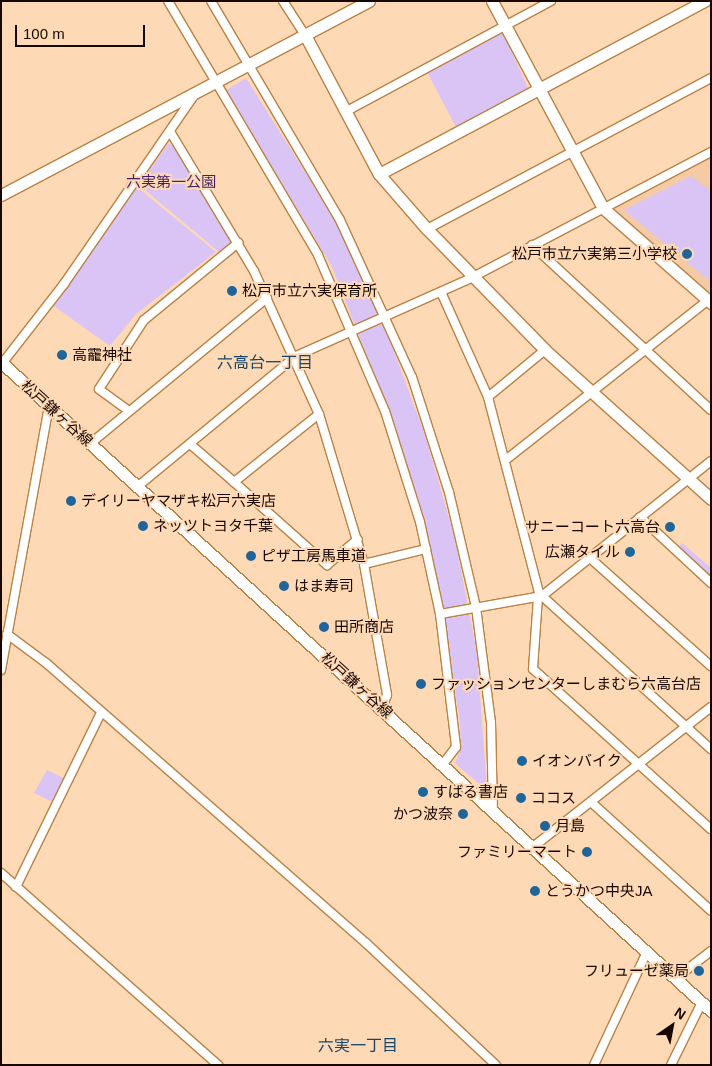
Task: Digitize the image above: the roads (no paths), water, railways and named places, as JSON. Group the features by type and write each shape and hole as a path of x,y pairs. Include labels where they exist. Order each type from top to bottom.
{"street":[{"path":"168,1 303,228 354,331 398,449 426,549 440,614 456,747 443,764"},
{"path":"210,1 340,220 387,316 436,447 476,608 491,722 494,810"},
{"path":"283,1 305,35 379,174 471,278 545,350 711,499"},
{"path":"1,195 368,1"},
{"path":"492,1 571,152 603,208 709,301 507,459"},
{"path":"345,112 551,1"},
{"path":"379,174 705,1"},
{"path":"427,229 711,78"},
{"path":"2,363 171,133 196,93"},
{"path":"171,133 238,243 267,298 296,356 319,414 364,564 387,696 382,708"},
{"path":"137,487 296,356 471,278 711,152"},
{"path":"129,411 99,389 144,320 238,243"},
{"path":"532,245 643,351 711,410"},
{"path":"442,292 488,397 507,459 540,596 533,669 711,829"},
{"path":"90,444 267,298"},
{"path":"488,397 545,350"},
{"name":"松戸鎌ヶ谷線","path":"2,363 711,1010"},
{"path":"1,670 49,406"},
{"path":"234,482 319,414"},
{"path":"190,444 327,565 358,539"},
{"path":"440,614 540,596 711,460"},
{"path":"640,518 711,582"},
{"path":"364,564 426,549"},
{"path":"590,558 711,666"},
{"path":"540,596 711,749"},
{"path":"7,634 101,713 414,985 496,1065"},
{"path":"533,847 711,707"},
{"path":"16,887 101,713"},
{"path":"591,802 711,911"},
{"path":"1,873 218,1065"},
{"path":"676,978 711,951"},
{"path":"594,1065 647,952"},
{"path":"671,1065 702,1002"}],"place":[{"name":"松戸市立六実第三小学校","path":"687,254"},
{"name":"松戸市立六実保育所","path":"232,291"},
{"name":"高靇神社","path":"62,355"},
{"name":"デイリーヤマザキ松戸六実店","path":"71,501"},
{"name":"ネッツトヨタ千葉","path":"143,526"},
{"name":"サニーコート六高台","path":"670,527"},
{"name":"広瀬タイル","path":"630,552"},
{"name":"ピザ工房馬車道","path":"251,556"},
{"name":"はま寿司","path":"284,586"},
{"name":"田所商店","path":"324,627"},
{"name":"ファッションセンターしまむら六高台店","path":"421,684"},
{"name":"イオンバイク","path":"522,761"},
{"name":"すばる書店","path":"423,792"},
{"name":"ココス","path":"521,798"},
{"name":"かつ波奈","path":"463,814"},
{"name":"月島","path":"545,826"},
{"name":"ファミリーマート","path":"587,852"},
{"name":"とうかつ中央JA","path":"535,891"},
{"name":"フリューゼ薬局","path":"699,971"}],"district":[{"name":"六高台一丁目","path":"265,363"},
{"name":"六実一丁目","path":"358,1046"}],"park label":[{"name":"六実第一公園","path":"171,182"}]}
